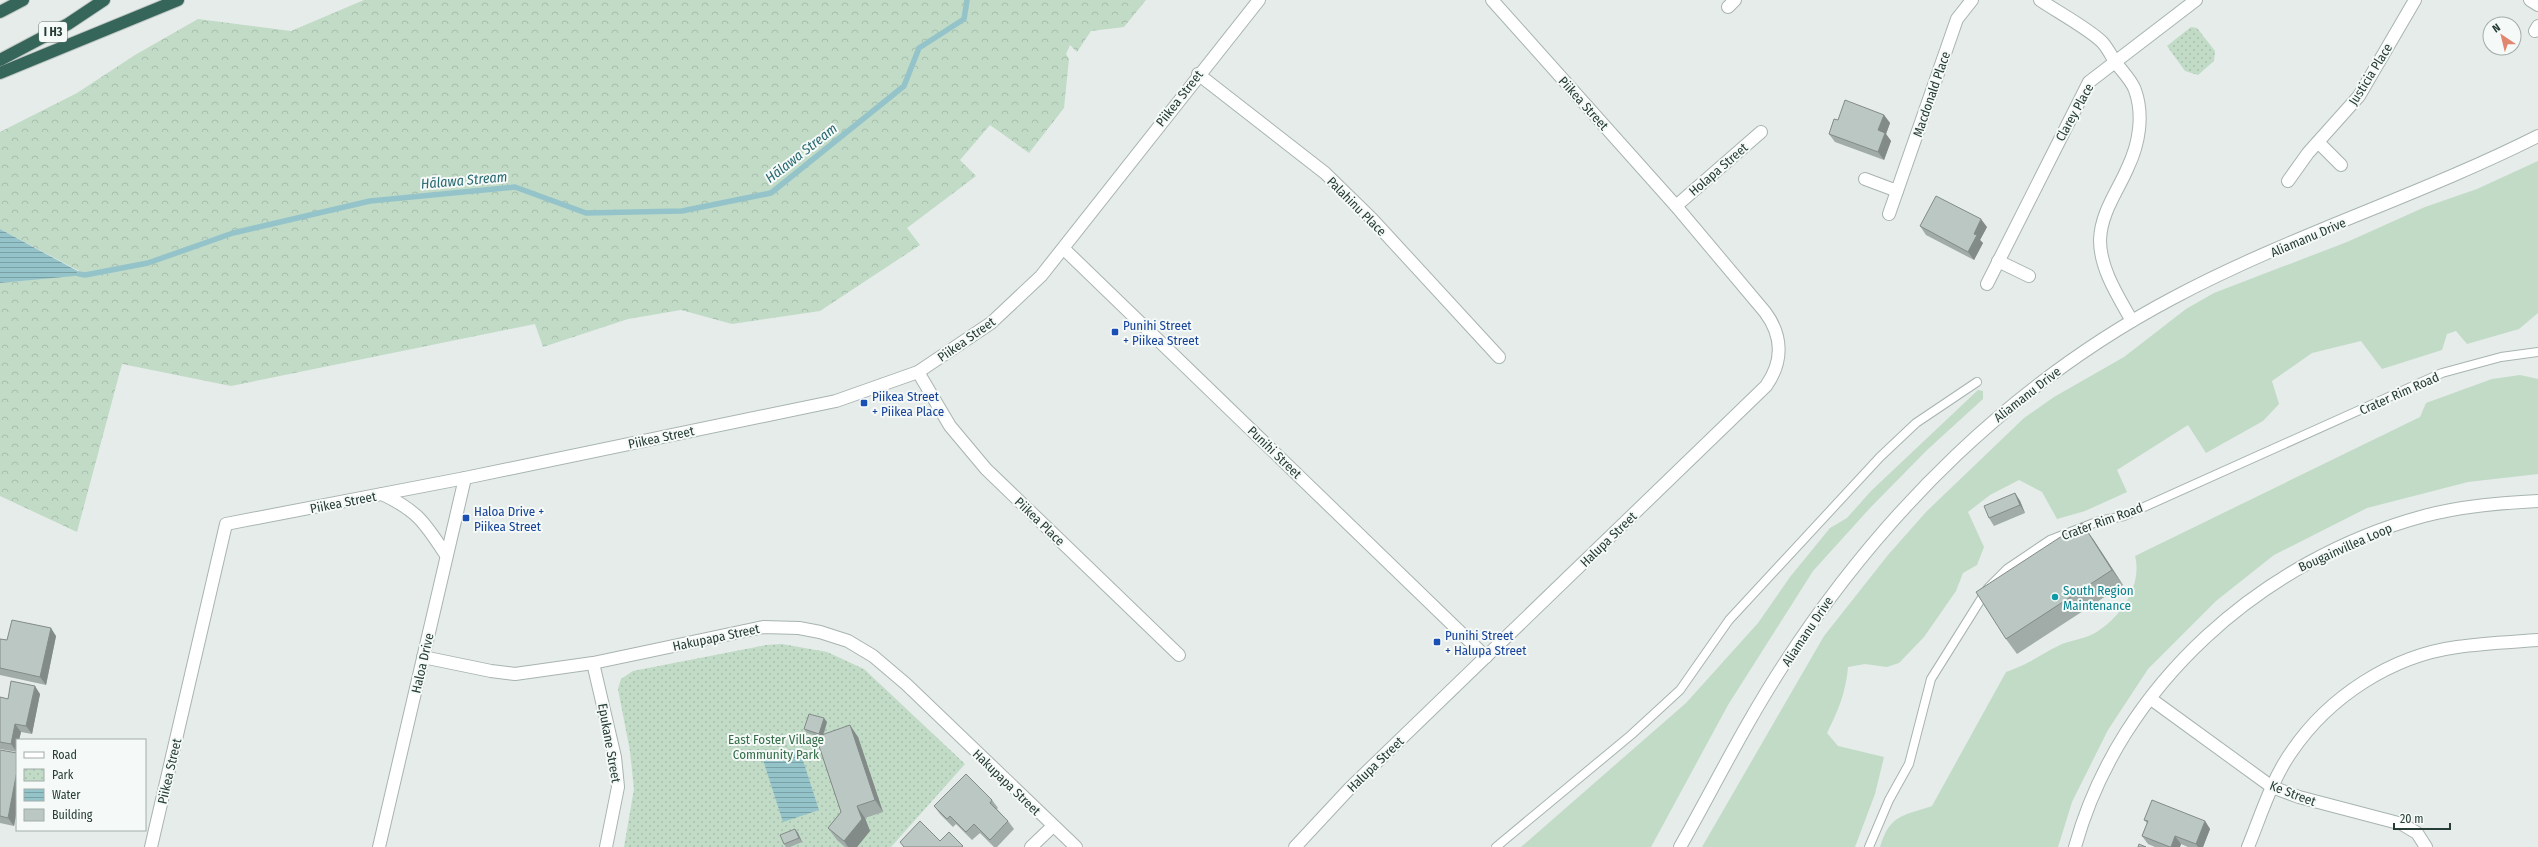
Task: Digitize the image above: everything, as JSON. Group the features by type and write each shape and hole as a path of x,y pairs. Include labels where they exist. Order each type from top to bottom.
{"highway":[{"name":"I H3","path":"0,60 68,24 104,0"},
{"path":"0,73 178,0"},
{"path":"0,11 21,1"}],"street":[{"name":"Piikea Street","path":"152,847 226,524 465,478 836,401 918,372 991,323 1019,298 1064,249 1198,74 1259,0"},
{"name":"Piikea Street","path":"1492,0 1676,206"},
{"name":"Macdonald Place","path":"1889,214 1957,19 1972,0"},
{"path":"2040,0 2102,42 2135,89 2139,129 2128,167 2111,199 2102,223 2100,240 2106,272 2132,321"},
{"name":"Clarey Place","path":"1987,284 2080,97 2089,82 2196,0"},
{"name":"Justicia Place","path":"2288,181 2318,142 2359,96 2415,0"},
{"path":"2530,0 2538,5"},
{"name":"Palahinu Place","path":"1198,74 1325,174 1372,219 1499,357"},
{"name":"Holapa Street","path":"1676,206 1761,132"},
{"name":"Aliamanu Drive","path":"1680,847 1784,665 1832,593 1878,537 1927,483 1990,423 2083,351 2132,321 2222,274 2448,178 2538,136"},
{"path":"2318,142 2341,165"},
{"path":"1865,179 1897,191"},
{"name":"Halupa Street","path":"1295,847 1350,788 1766,386 1773,376 1777,365 1779,347 1775,327 1676,206"},
{"name":"Punihi Street","path":"1064,249 1486,656"},
{"path":"1998,261 2029,276"},
{"name":"Piikea Place","path":"918,372 950,426 986,469 1179,655"},
{"name":"Haloa Drive","path":"380,847 446,555 465,478"},
{"path":"382,494 406,506 418,516 446,555"},
{"name":"Bougainvillea Loop","path":"2075,847 2080,830 2106,769 2151,699 2186,656 2239,607 2290,572 2363,536 2425,516 2476,505 2538,501"},
{"name":"Hakupapa Street","path":"423,657 491,672 515,674 593,663 764,627 799,628 848,641 873,656 906,684 1052,827 1076,847"},
{"path":"2248,847 2272,787 2292,751 2309,729 2352,690 2377,674 2403,662 2455,647 2538,640"},
{"name":"Epukane Street","path":"593,663 615,757 618,787 606,847"},
{"name":"Ke Street","path":"2151,699 2272,787 2299,797 2402,824 2417,834 2426,847"},
{"path":"1031,847 1052,827"}],"lane":[{"name":"Crater Rim Road","path":"1869,847 1889,800 1909,764 1931,679 1988,588 2028,554 2074,529 2124,516 2442,373 2501,357 2538,352"},
{"path":"1496,847 1631,735 1680,690 1729,620 1880,457 1916,423 1977,382"}],"green space":[{"path":"364,0 1146,0 1124,27 1091,31 1077,52 1070,45 1066,54 1069,59 1064,108 1029,153 990,125 960,160 976,176 907,228 920,245 820,311 732,324 681,310 628,319 543,347 535,324 231,386 122,364 77,532 0,496 0,283 85,274 0,229 0,132 77,93 135,55 198,19 291,31"},
{"path":"2191,27 2197,28 2215,51 2214,61 2198,75 2185,71 2167,46"},
{"path":"2538,161 2538,313 2519,329 2467,344 2456,331 2447,334 2442,350 2382,369 2361,341 2312,353 2272,381 2279,404 2263,421 2206,453 2188,425 2117,470 2127,492 2085,511 2057,519 2042,492 2019,480 1990,495 1968,512 1984,547 1977,565 1963,573 1956,591 1924,637 1899,663 1887,667 1865,664 1848,667 1841,701 1827,733 1838,746 1884,757 1875,794 1855,847 1702,847 1824,636 1888,555 1926,512 2024,418 2054,397 2124,357 2186,309 2214,293 2347,242 2425,207 2477,189"},
{"path":"2520,375 2538,379 2538,474 2468,482 2367,508 2274,555 2216,601 2148,669 2108,730 2072,802 2058,847 1880,847 1888,828 1893,822 1905,815 1932,806 2006,672 2027,663 2062,644 2093,634 2103,628 2120,611 2127,601 2135,579 2137,567 2135,556 2420,417 2426,403 2492,379"},
{"path":"1978,390 1983,391 1983,399 1927,450 1870,508 1813,571 1728,705 1651,847 1521,847 1686,703 1758,623 1790,577 1830,528 1847,518 1871,491"},
{"name":"East Foster Village Community Park","path":"782,644 827,652 864,669 965,764 891,847 624,847 634,789 630,751 618,689 621,679 633,671 766,645"}],"water":[{"path":"0,229 85,275 0,283"},
{"path":"799,748 819,810 783,822 763,760"}],"building":[{"path":"1845,100 1884,115 1878,130 1885,133 1878,152 1829,134 1834,119 1838,120"},
{"path":"1936,196 1981,219 1974,234 1977,235 1968,252 1920,226"},
{"path":"2015,493 2020,505 1989,518 1984,506"},
{"name":"South Region Maintenance","path":"2082,523 2112,570 2006,639 1976,592"},
{"path":"12,620 51,628 40,677 0,668 0,639 7,640"},
{"path":"11,681 35,686 26,726 15,724 11,744 0,742 0,697 8,699"},
{"path":"809,714 824,718 819,734 804,729"},
{"path":"850,725 875,800 857,806 862,819 844,841 828,828 841,812 816,737"},
{"path":"0,750 16,753 16,776 8,818 0,816"},
{"path":"966,774 992,800 990,803 1008,821 990,840 974,824 966,832 950,816 947,819 934,806"},
{"path":"2152,800 2205,821 2196,844 2175,836 2170,847 2142,836 2148,821 2144,820"},
{"path":"920,821 940,841 949,832 963,846 904,847 900,842"},
{"path":"795,829 799,838 784,844 780,835"},
{"path":"2139,844 2146,847 2138,847"}],"waterway":[{"name":"Hālawa Stream","path":"79,274 85,275 148,263 233,233 370,201 515,187 586,213 682,211 771,193 904,86 919,48 964,19 967,0"}],"place":[{"name":"Punihi Street + Piikea Street","path":"1115,332"},
{"name":"Piikea Street + Piikea Place","path":"864,403"},
{"name":"Haloa Drive + Piikea Street","path":"466,518"},
{"name":"South Region Maintenance","path":"2055,597"},
{"name":"Punihi Street + Halupa Street","path":"1437,642"}]}
